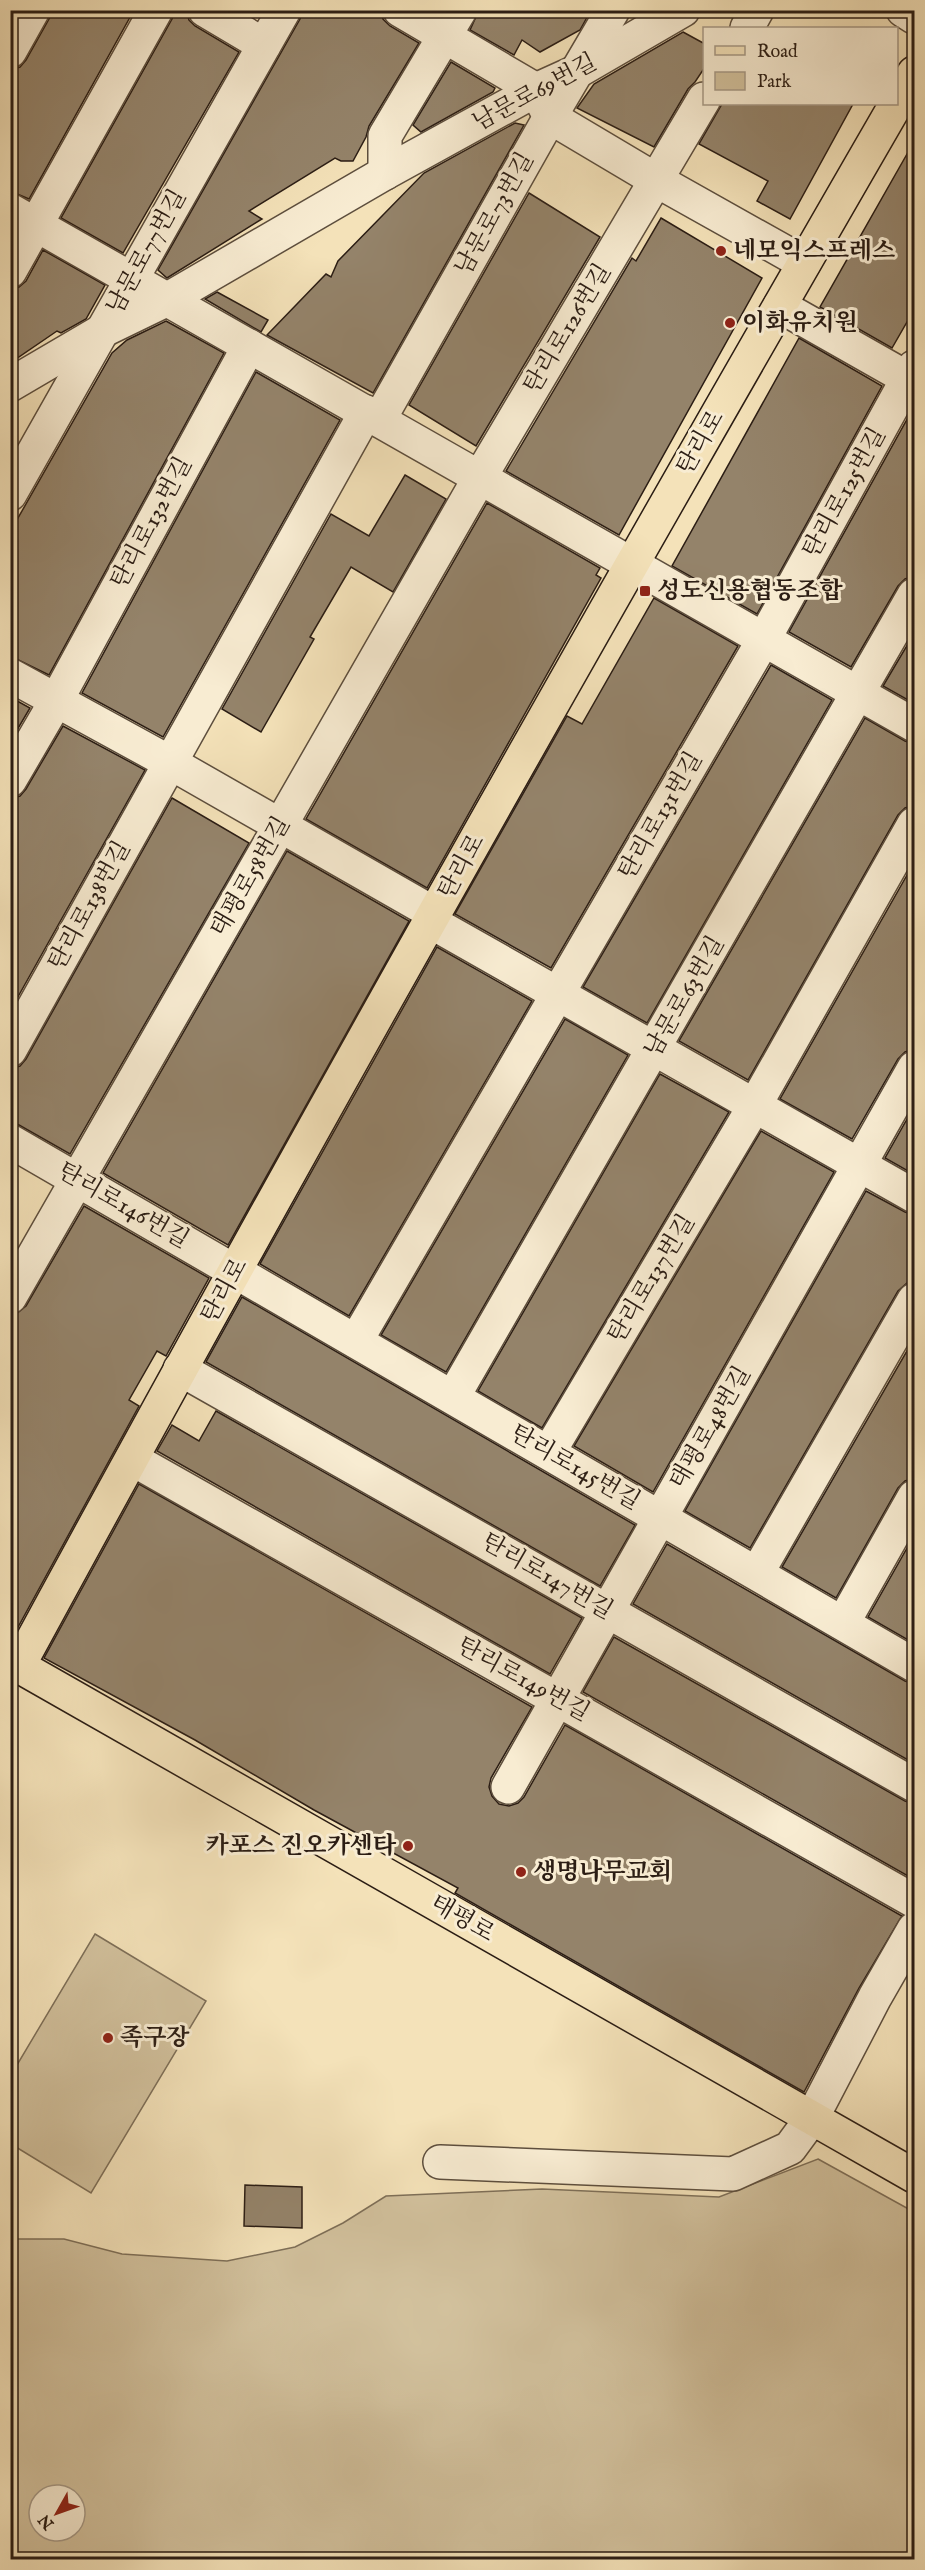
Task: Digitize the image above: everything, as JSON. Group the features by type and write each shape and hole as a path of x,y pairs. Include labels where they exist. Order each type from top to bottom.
{"main road":[{"name":"탄리로","path":"898,102 915,73"},
{"name":"탄리로","path":"13,1669 631,564 896,105"},
{"name":"태평로","path":"13,1669 915,2176"}],"street":[{"path":"10,51 33,10"},
{"path":"10,271 23,217 156,10"},
{"path":"205,10 264,45"},
{"name":"남문로77번길","path":"10,494 284,10"},
{"path":"400,10 453,24 543,104 656,180 804,263"},
{"path":"578,71 613,10"},
{"name":"남문로69번길","path":"10,385 102,331 168,299 385,173 543,104 578,71 683,10"},
{"path":"748,27 758,10"},
{"path":"903,10 915,17"},
{"path":"385,173 385,136 453,24"},
{"path":"656,180 703,102"},
{"name":"남문로73번길","path":"373,416 543,104"},
{"name":"탄리로126번길","path":"480,477 656,180"},
{"path":"23,217 915,725"},
{"name":"탄리로125번길","path":"764,639 912,376 780,306"},
{"name":"탄리로132번길","path":"56,701 249,346"},
{"path":"169,762 373,416"},
{"name":"태평로58번길","path":"14,1281 78,1180 480,477"},
{"name":"남문로63번길","path":"453,1397 915,595"},
{"name":"탄리로131번길","path":"558,993 764,639"},
{"path":"10,675 169,762 558,993 915,1196"},
{"path":"10,780 56,701"},
{"name":"탄리로138번길","path":"10,1050 169,762"},
{"path":"755,1105 915,824"},
{"path":"356,1341 558,993"},
{"name":"태평로48번길","path":"508,1787 915,1068"},
{"name":"탄리로137번길","path":"549,1452 755,1105"},
{"name":"탄리로146번길","path":"10,1141 236,1271"},
{"name":"탄리로145번길","path":"236,1271 915,1665"},
{"path":"757,1573 915,1300"},
{"name":"탄리로147번길","path":"180,1369 915,1785"},
{"name":"탄리로149번길","path":"132,1459 915,1901"},
{"path":"843,1623 915,1497"},
{"path":"440,2162 733,2174 790,2148 812,2118 875,1997 915,1929"}],"green space":[{"name":"족구장","path":"95,1934 206,2001 91,2193 11,2144 11,2075"},
{"path":"818,2159 914,2212 914,2559 11,2559 11,2239 64,2239 122,2254 227,2261 295,2247 343,2223 386,2196 542,2189 719,2197"}],"building":[{"path":"52,10 134,10 29,199 10,191 10,70 20,67 26,60"},
{"path":"175,10 186,10 189,20 195,26 239,52 123,253 61,218"},
{"path":"303,10 381,10 383,19 390,26 419,43 369,126 366,137 353,161 341,161 335,158 249,211 262,219 167,278 158,270"},
{"path":"479,10 591,10 580,30 540,52 522,40 514,55 470,30"},
{"path":"683,32 703,43 703,70 688,89 654,147 577,108 594,84"},
{"path":"451,62 495,88 493,92 421,132 413,125"},
{"path":"721,105 852,105 790,219 757,201 768,181 699,144"},
{"path":"515,123 524,125 373,393 267,335 326,274 331,277 338,261 424,173"},
{"path":"915,140 915,308 892,348 820,307"},
{"path":"529,193 600,237 476,446 409,405"},
{"path":"661,218 762,278 619,535 506,471 632,258 636,261"},
{"path":"43,250 105,285 86,319 61,333 57,331 10,363 10,290 26,281"},
{"path":"217,292 268,320 261,332 205,299"},
{"path":"166,321 224,353 49,675 10,656 10,532 112,353 127,340"},
{"path":"799,338 882,386 757,614 672,566"},
{"path":"256,372 340,420 163,737 82,693"},
{"path":"915,405 915,576 905,579 898,586 851,667 789,632"},
{"path":"405,475 446,499 393,592 351,567 310,637 314,639 261,732 222,709 331,514 369,536"},
{"path":"487,503 600,568 596,575 601,578 427,888 306,819"},
{"path":"654,598 738,646 551,968 455,914 567,716 582,724"},
{"path":"915,632 915,704 883,686"},
{"path":"771,665 832,700 647,1023 583,987"},
{"path":"10,697 30,708 10,742"},
{"path":"865,718 905,741 915,744 915,805 905,808 898,815 748,1080 679,1041"},
{"path":"63,726 145,770 10,1011 10,799 20,796 26,789"},
{"path":"172,798 249,843 70,1154 10,1122 10,1069 20,1066 26,1059"},
{"path":"287,851 409,921 228,1245 103,1173"},
{"path":"915,861 915,1049 905,1052 898,1059 852,1139 780,1099"},
{"path":"437,947 532,1001 349,1316 260,1264"},
{"path":"565,1019 628,1055 446,1372 381,1335"},
{"path":"660,1074 729,1112 542,1428 478,1391"},
{"path":"915,1105 915,1175 885,1158"},
{"path":"761,1131 834,1172 653,1492 574,1446"},
{"path":"866,1191 915,1215 915,1269 907,1283 898,1291 750,1548 685,1511"},
{"path":"84,1206 209,1278 166,1356 157,1351 129,1400 139,1406 11,1640 10,1324 16,1314 26,1306"},
{"path":"242,1297 635,1525 600,1586 206,1362"},
{"path":"915,1337 915,1478 905,1481 898,1488 836,1598 782,1567"},
{"path":"216,1411 582,1618 550,1674 157,1451 172,1425 199,1441"},
{"path":"139,1484 532,1707 491,1778 489,1787 492,1796 499,1804 509,1806 518,1803 524,1797 565,1725 902,1916 859,1988 804,2092 455,1893 458,1888 44,1658"},
{"path":"915,1534 915,1644 868,1617"},
{"path":"667,1544 905,1681 915,1684 915,1764 633,1604"},
{"path":"614,1637 905,1801 915,1804 915,1880 583,1692"},
{"path":"245,2185 302,2187 302,2228 244,2226"}],"place":[{"name":"네모익스프레스","path":"721,251"},
{"name":"이화유치원","path":"730,323"},
{"name":"성도신용협동조합","path":"645,591"},
{"name":"카포스 진오카센타","path":"408,1846"},
{"name":"생명나무교회","path":"521,1872"},
{"name":"족구장","path":"108,2038"}]}
